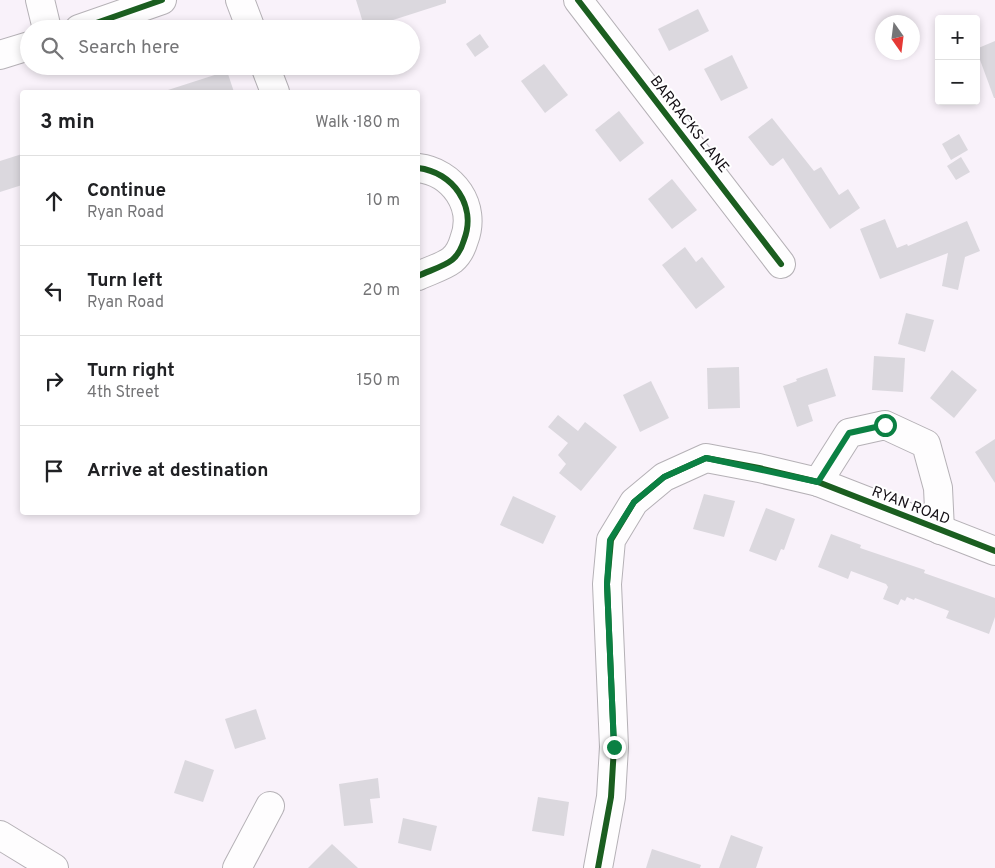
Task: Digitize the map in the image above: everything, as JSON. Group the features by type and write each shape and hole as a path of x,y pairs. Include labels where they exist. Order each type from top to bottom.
{"street":[{"path":"40,0 45,20"},
{"path":"105,20 162,0"},
{"path":"240,0 247,20"},
{"name":"BARRACKS LANE","path":"578,0 781,264"},
{"path":"0,55 20,49"},
{"path":"268,75 274,90"},
{"path":"420,169 444,176 458,191 467,208 468,230 461,249 453,259 420,275"},
{"name":"RYAN ROAD","path":"940,530 938,488 926,444 885,425 849,433 818,482 940,530 995,551"},
{"path":"598,868 611,797 614,747 607,584 610,540 634,502 664,477 706,458 818,482"},
{"path":"238,868 270,806"},
{"path":"0,835 54,868"}],"building":[{"path":"356,0 446,0 446,3 393,20 362,20"},
{"path":"698,9 709,31 669,51 658,29"},
{"path":"480,34 489,47 475,57 466,44"},
{"path":"995,41 995,98 980,60 980,47"},
{"path":"732,55 748,88 721,101 704,69"},
{"path":"544,64 568,95 545,113 521,81"},
{"path":"215,75 228,75 233,90 168,90"},
{"path":"619,111 644,143 620,162 595,130"},
{"path":"772,118 814,171 821,167 839,195 848,189 860,208 830,229 783,158 773,166 770,165 748,137"},
{"path":"959,134 968,150 951,160 942,144"},
{"path":"20,155 20,186 0,192 0,161"},
{"path":"961,157 970,172 956,180 947,166"},
{"path":"672,179 697,210 672,229 648,199"},
{"path":"885,219 897,248 907,244 908,246 967,221 980,251 965,257 958,290 942,286 948,253 880,279 860,229"},
{"path":"685,247 696,262 702,257 725,287 696,309 662,265"},
{"path":"906,313 934,320 925,352 898,344"},
{"path":"874,356 905,358 903,392 872,390"},
{"path":"739,367 740,408 708,409 707,368"},
{"path":"827,368 836,396 808,405 813,421 797,427 783,386 797,381 796,379"},
{"path":"952,370 977,390 954,418 930,398"},
{"path":"651,381 669,418 640,432 623,395"},
{"path":"558,415 578,431 585,422 617,447 581,491 559,473 566,464 558,455 568,443 548,427"},
{"path":"995,439 995,483 975,452"},
{"path":"704,494 735,501 724,537 693,529"},
{"path":"513,496 556,516 543,544 500,525"},
{"path":"766,508 795,519 784,550 781,549 776,561 749,551"},
{"path":"831,534 861,545 860,548 925,570 924,573 995,598 995,617 989,634 946,618 949,611 915,598 914,600 907,597 905,601 901,599 898,605 883,599 888,587 886,584 851,571 848,579 818,567"},
{"path":"256,709 266,739 235,749 225,719"},
{"path":"185,760 214,770 203,802 174,793"},
{"path":"378,778 380,798 370,799 373,823 344,826 339,784"},
{"path":"538,797 569,802 564,836 532,831"},
{"path":"403,818 437,826 431,851 398,843"},
{"path":"731,835 763,847 756,868 719,868"},
{"path":"332,844 358,868 308,868"},
{"path":"652,849 701,865 700,868 646,868"}],"cycle path":[{"path":"105,20 162,0"},
{"path":"578,0 781,264"},
{"path":"420,168 442,176 451,184 459,193 467,215 464,240 456,256 444,265 420,275"},
{"path":"598,868 611,797 614,747 607,584 611,540 634,502 664,477 706,458 759,468 818,482 995,551"}],"route":[{"path":"614,747 607,584 610,540 634,502 664,477 706,458 818,482 849,433 885,425"}]}
